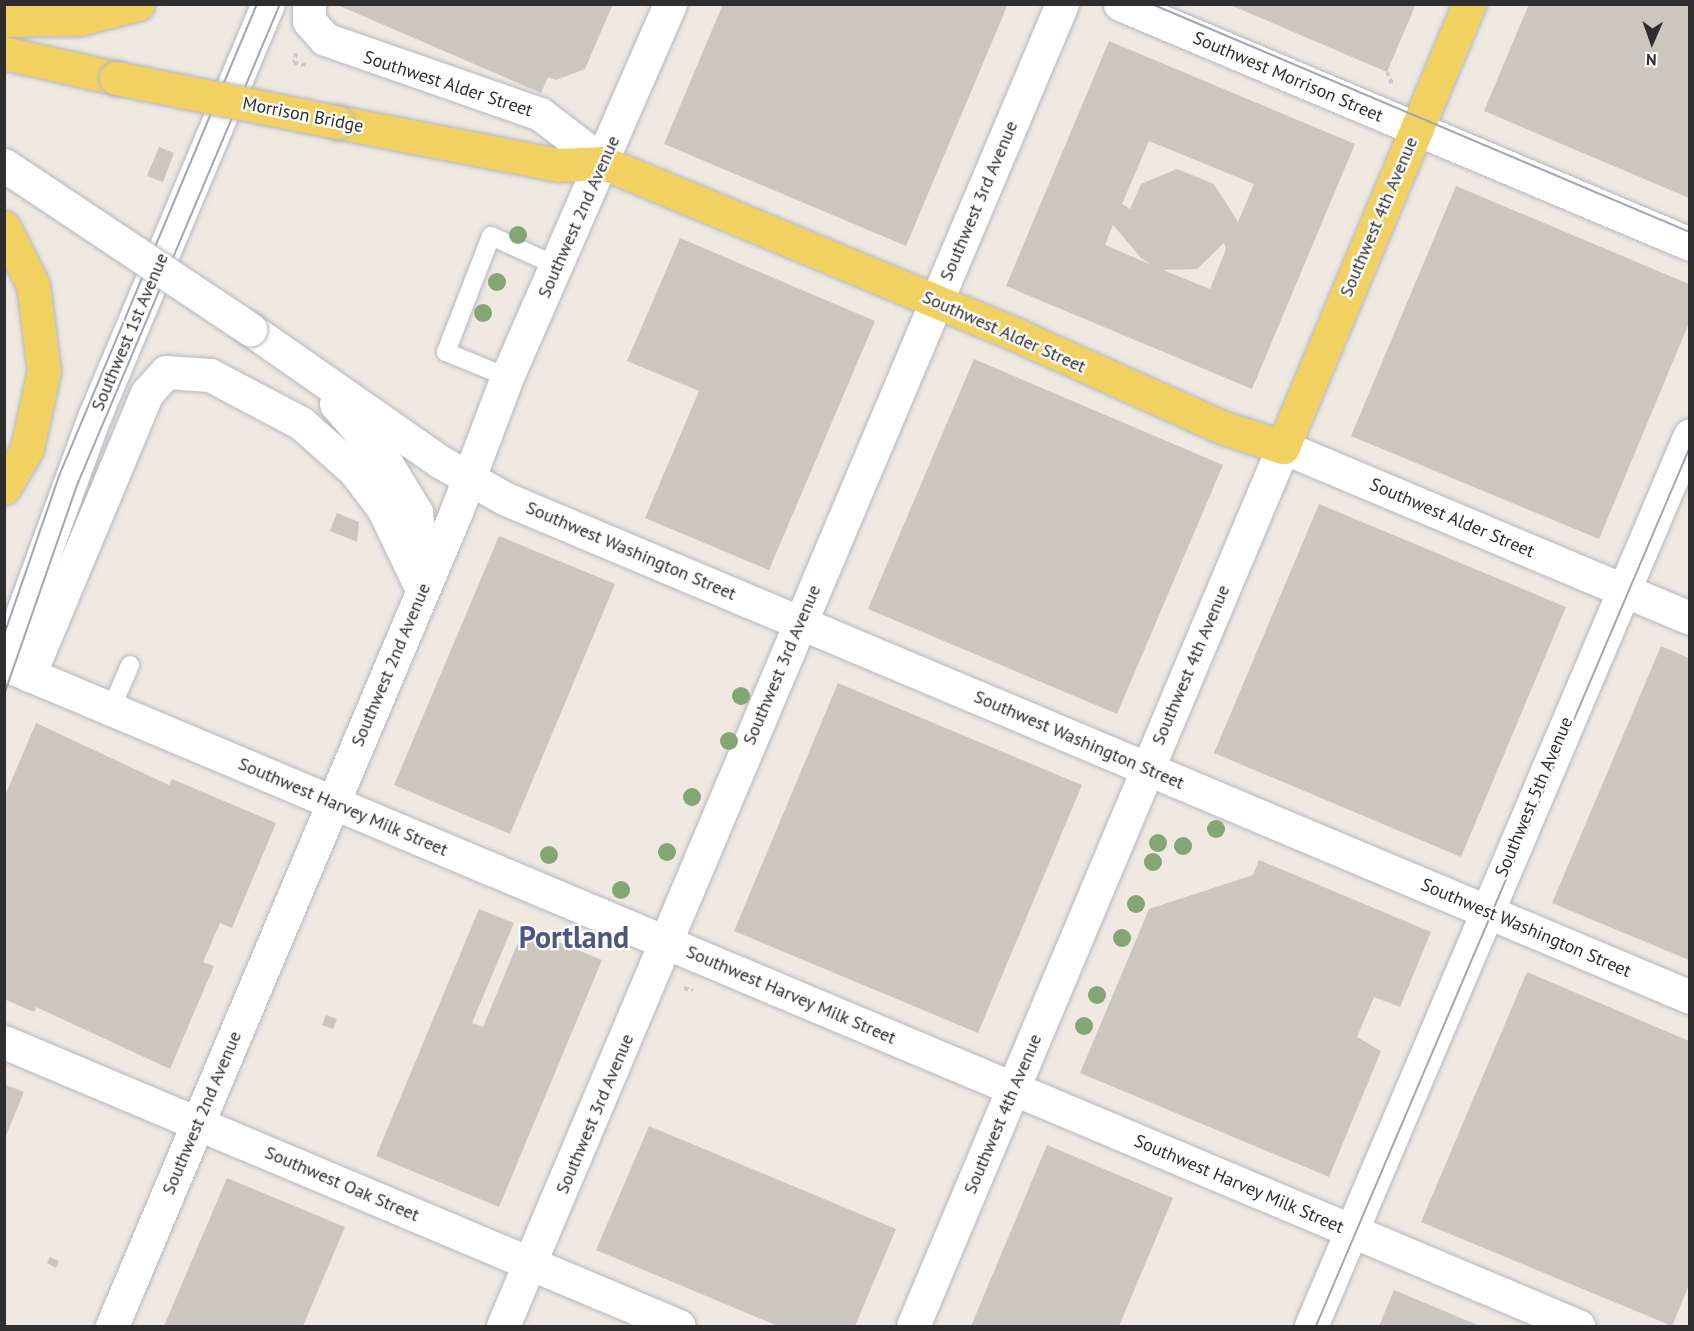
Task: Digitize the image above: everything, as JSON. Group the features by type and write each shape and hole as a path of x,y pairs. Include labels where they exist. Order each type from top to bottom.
{"main road":[{"path":"4,20 79,19 138,4"},
{"name":"Southwest 1st Avenue","path":"13,667 91,426 268,4"},
{"name":"Southwest Alder Street","path":"309,4 309,21 325,39 540,114 604,163 936,302 1224,428 1283,447 1689,618"},
{"name":"Southwest 2nd Avenue","path":"112,1326 469,480 507,377 559,267 670,4"},
{"name":"Southwest 3rd Avenue","path":"503,1326 1062,4"},
{"name":"Southwest Morrison Street","path":"1120,4 1415,131 1689,244"},
{"name":"Southwest 4th Avenue","path":"913,1326 1469,4"},
{"name":"Morrison Bridge","path":"4,52 337,122 560,165 604,163"},
{"path":"4,165 250,329 469,480"},
{"path":"4,227 33,285 44,371 27,449 4,488"},
{"path":"306,368 406,492 420,520 422,591"},
{"path":"13,667 147,393 166,372 210,375 301,423 354,470 383,507 422,591"},
{"name":"Southwest 5th Avenue","path":"1311,1326 1485,911 1689,435"},
{"name":"Southwest Washington Street","path":"469,480 1689,997"},
{"name":"Southwest Harvey Milk Street","path":"13,667 1578,1326"},
{"name":"Southwest Oak Street","path":"4,1042 679,1326"}],"lane":[{"path":"507,377 446,352 491,236 559,267"},
{"path":"111,709 130,665"}],"path":[{"path":"1387,72 1392,85"},
{"path":"684,988 693,990"}],"building":[{"path":"335,4 613,4 585,69 556,80 548,77 541,93"},
{"path":"723,4 1008,4 906,246 664,144"},
{"path":"1228,4 1416,4 1387,72"},
{"path":"1529,4 1689,4 1689,198 1484,111"},
{"path":"1109,41 1355,144 1252,389 1006,286","holes":["1149,141 1254,184 1238,222 1214,184 1177,169 1141,184 1130,209 1122,204","1113,225 1141,258 1152,265 1105,245","1224,243 1226,249 1210,289 1163,270 1197,269"]},
{"path":"159,147 174,153 163,182 147,176"},
{"path":"1456,186 1689,284 1689,323 1599,539 1351,436"},
{"path":"680,238 875,321 769,570 645,518 699,391 627,361"},
{"path":"974,359 1223,465 1117,714 868,609"},
{"path":"1319,504 1566,607 1461,857 1214,753"},
{"path":"337,513 359,522 357,542 330,531"},
{"path":"499,536 615,584 510,834 394,785"},
{"path":"1661,646 1689,658 1689,960 1552,903"},
{"path":"838,683 1082,785 978,1033 734,931"},
{"path":"36,723 169,785 172,779 276,823 232,928 220,923 203,962 214,966 170,1069 36,1007 34,1012 4,999 4,798"},
{"path":"1259,860 1431,932 1400,1007 1374,997 1357,1037 1381,1051 1329,1177 1080,1073 1149,909 1253,875"},
{"path":"479,909 514,923 472,1023 483,1027 524,928 602,960 499,1207 376,1156"},
{"path":"1527,972 1689,1041 1689,1285 1672,1326 1421,1222"},
{"path":"326,1015 337,1019 333,1029 322,1025"},
{"path":"4,1084 24,1092 5,1138 4,1138"},
{"path":"649,1126 896,1229 855,1326 778,1326 596,1250"},
{"path":"1047,1145 1173,1198 1119,1326 971,1326"},
{"path":"227,1178 345,1227 303,1326 164,1326"},
{"path":"50,1257 59,1261 56,1268 47,1263"},
{"path":"1394,1290 1480,1326 1379,1326"}],"tram line":[{"path":"4,635 59,476 257,4"},
{"path":"4,695 78,483 280,4"},
{"path":"1152,4 1690,232"},
{"path":"1316,1326 1690,447"}],"district":[{"name":"Portland","path":"574,937"}]}
